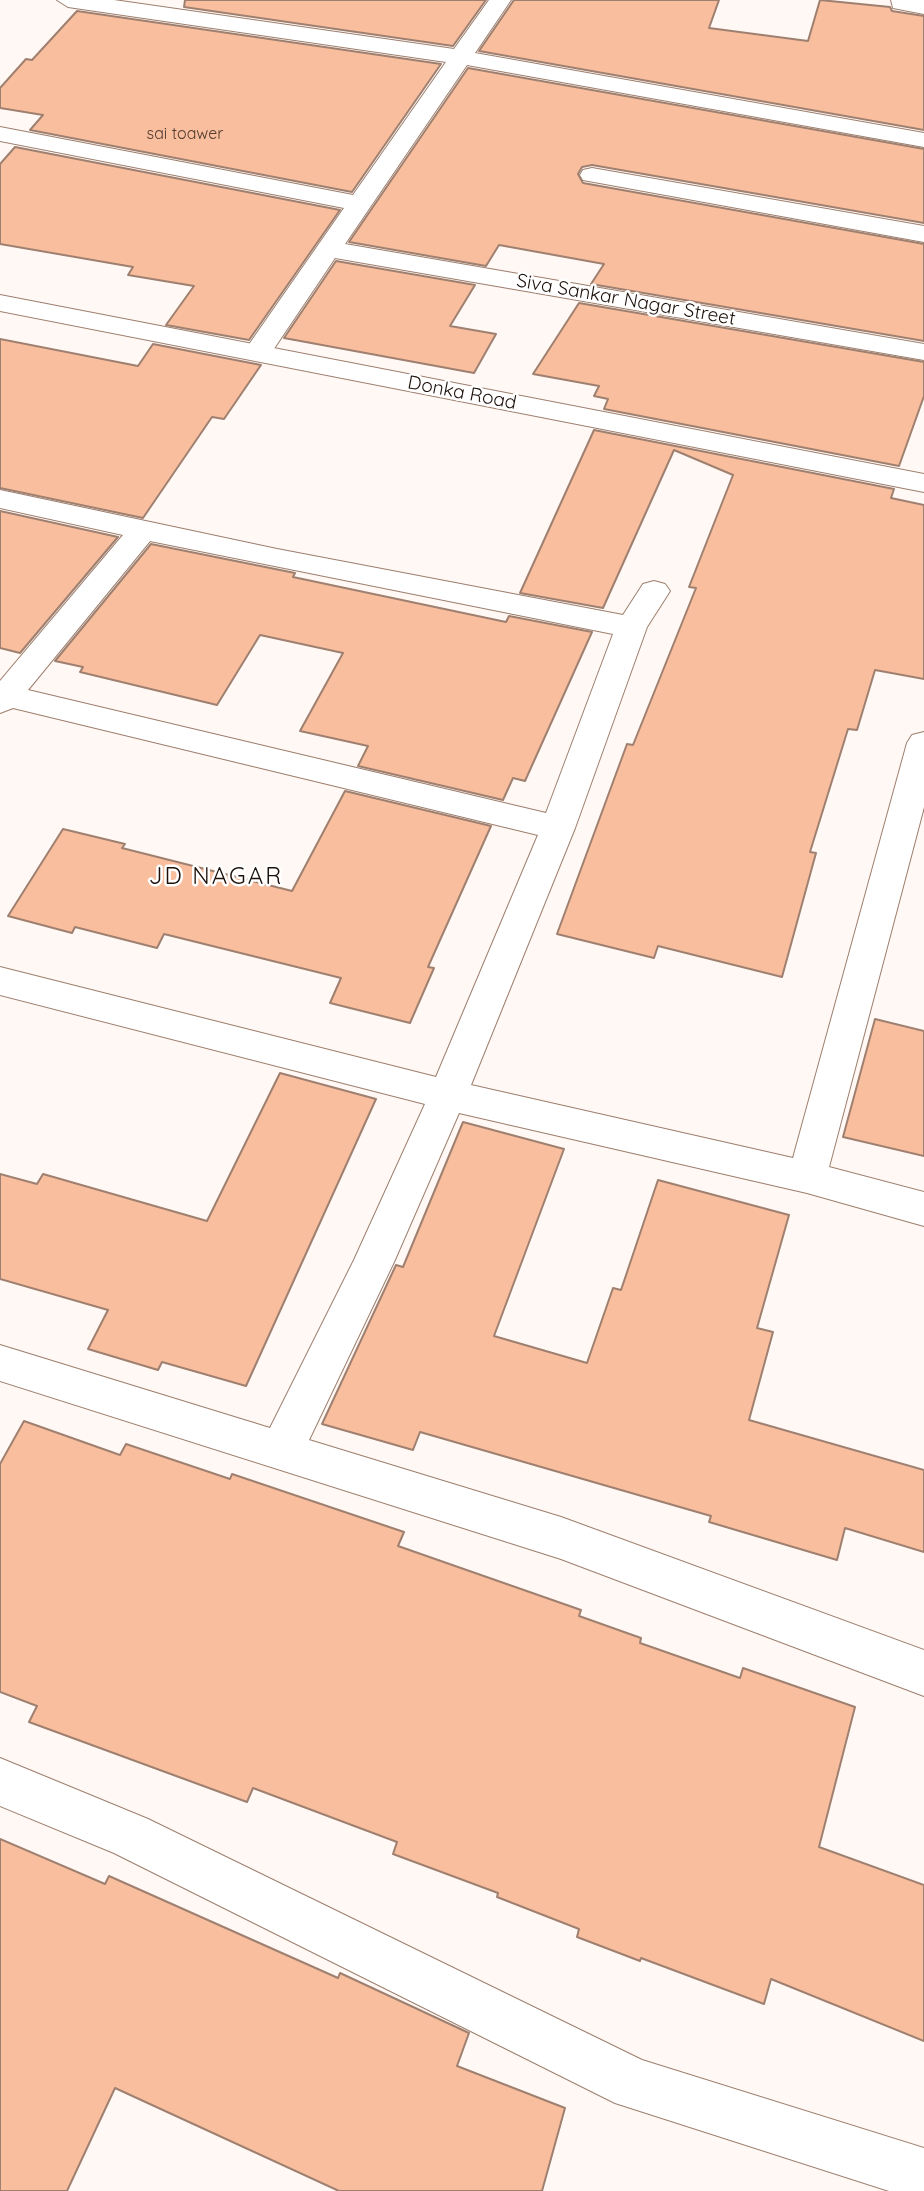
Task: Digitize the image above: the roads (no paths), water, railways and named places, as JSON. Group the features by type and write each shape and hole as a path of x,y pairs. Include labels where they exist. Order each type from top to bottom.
{"street":[{"path":"68,0 242,15 924,141"},
{"path":"257,353 500,0"},
{"path":"894,1 924,7"},
{"path":"0,134 358,203"},
{"path":"593,176 924,234"},
{"name":"Siva Sankar Nagar Street","path":"327,249 924,352"},
{"name":"Donka Road","path":"0,303 924,483"},
{"path":"0,499 277,559 631,627"},
{"path":"143,530 2,697 558,828"},
{"path":"282,1449 374,1262 448,1095 558,828 631,627 654,591"},
{"path":"807,1177 909,857 924,743"},
{"path":"0,981 448,1095 807,1177 924,1209"},
{"path":"0,1363 561,1538 924,1673"},
{"path":"0,1782 131,1836 634,2084 924,2175"}],"district":[{"name":"JD NAGAR","path":"216,877"}]}
